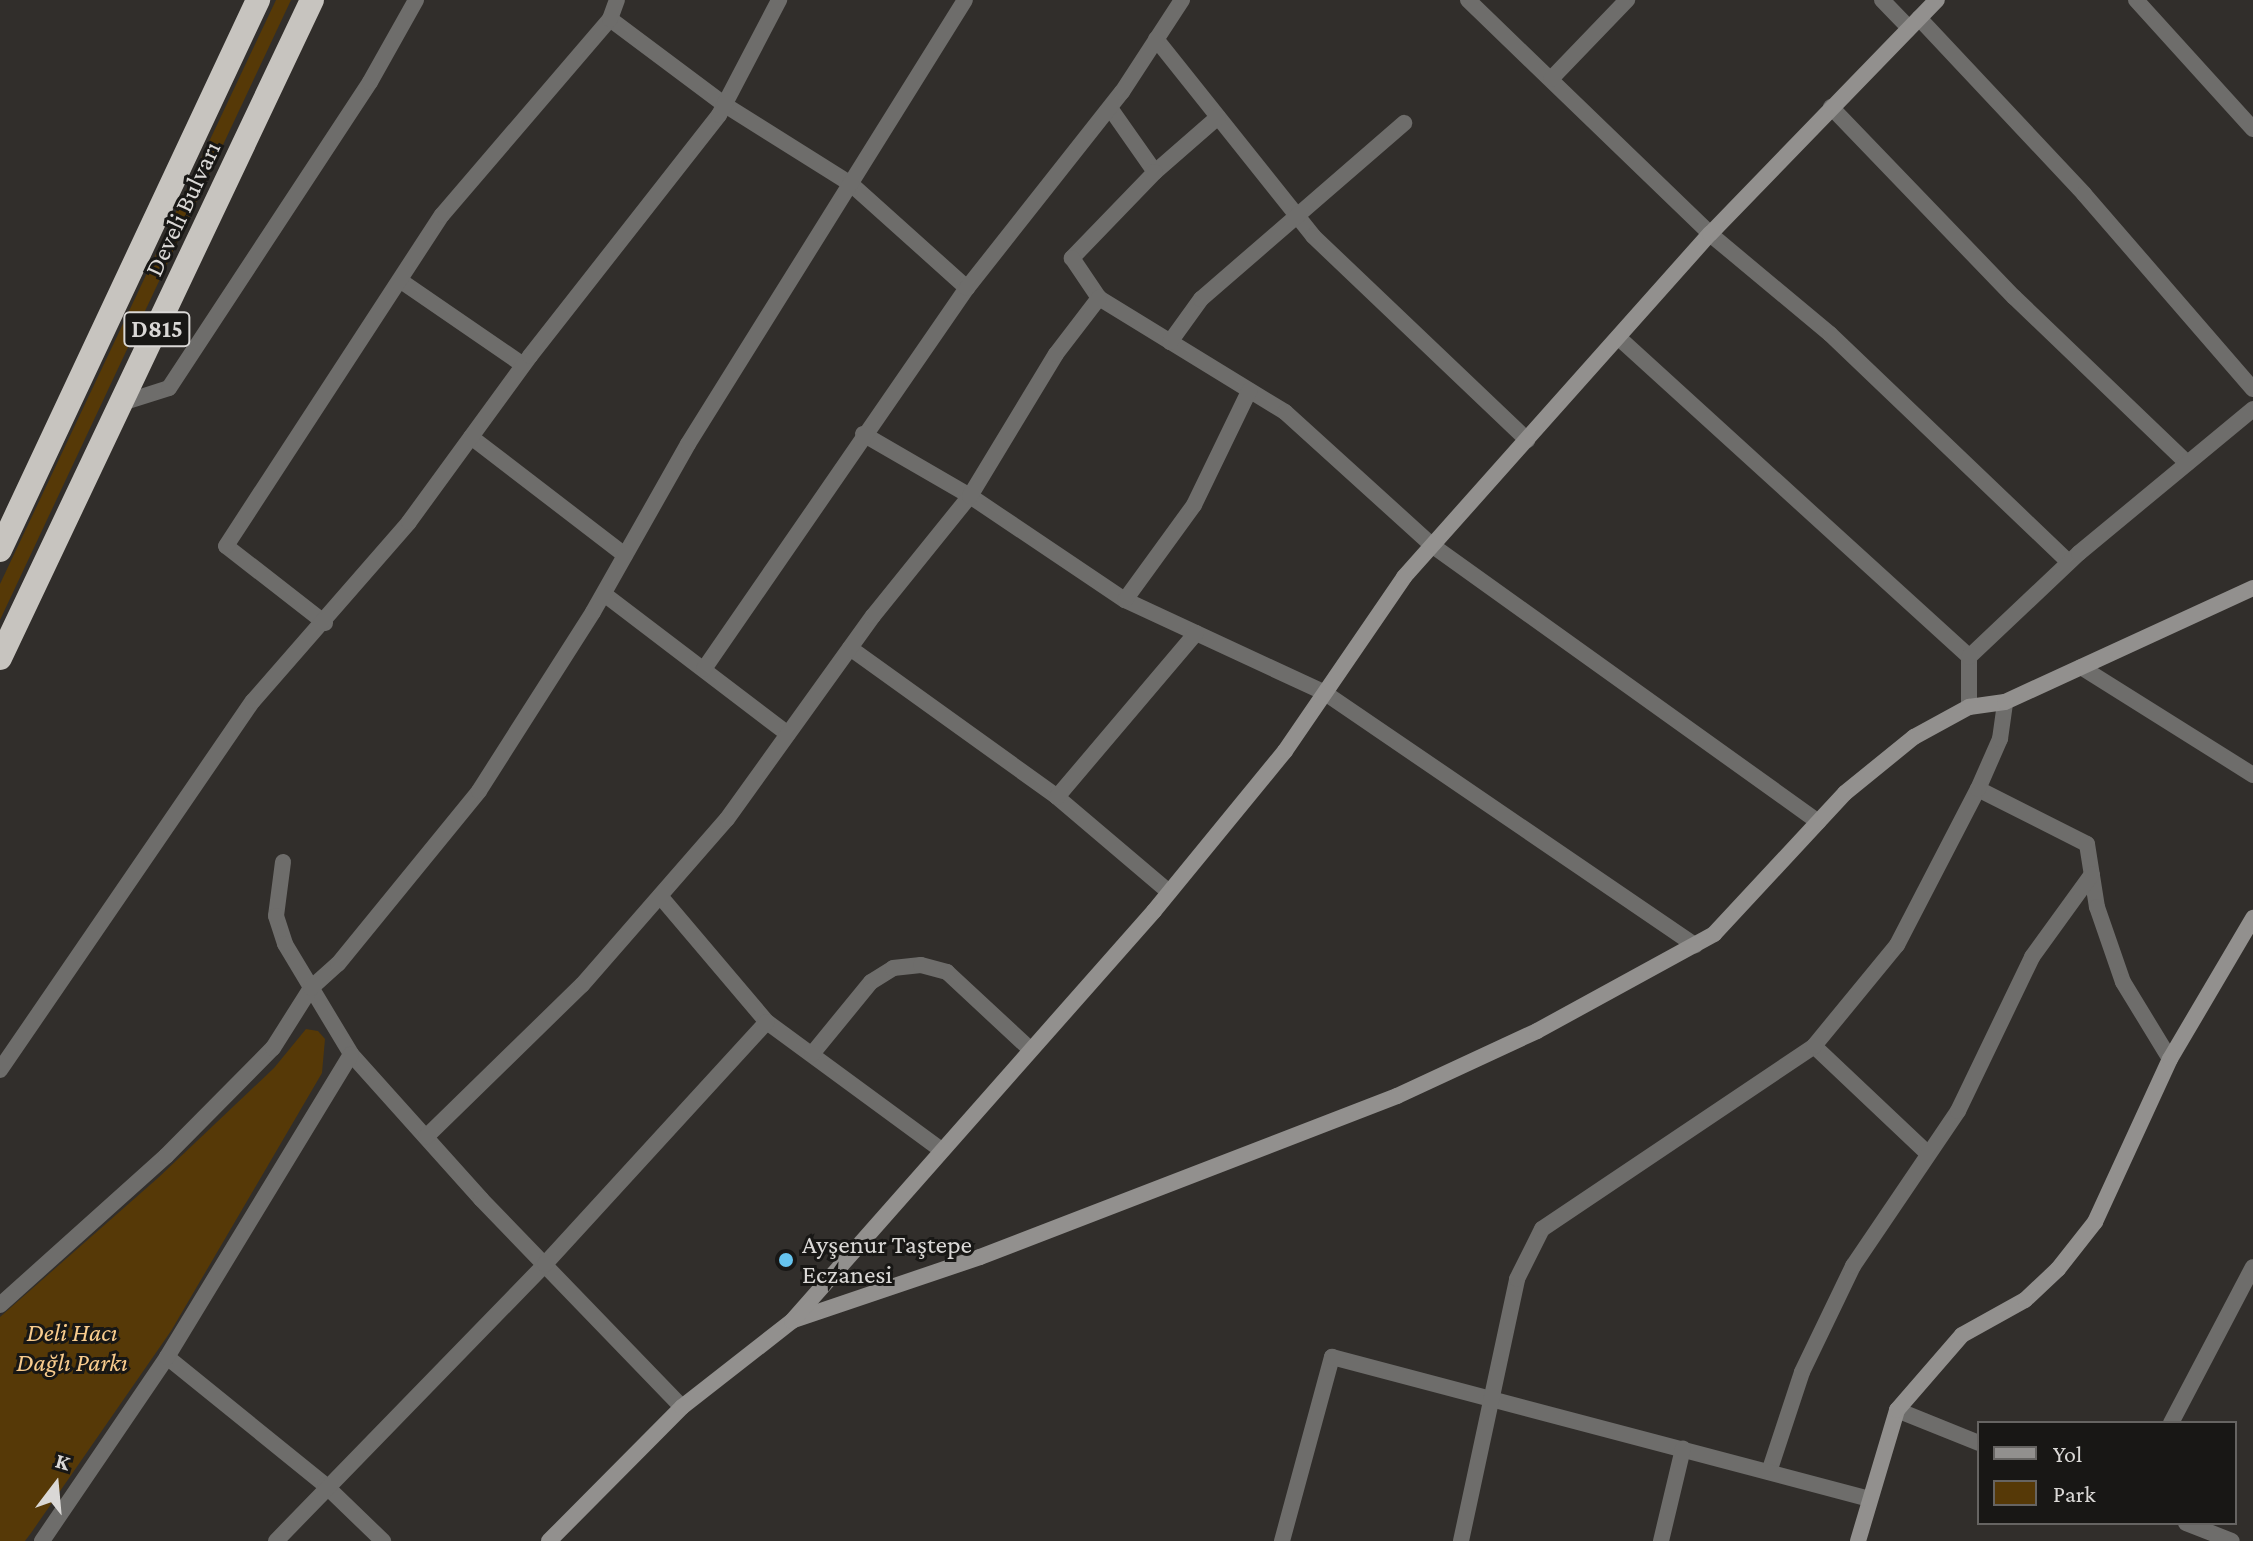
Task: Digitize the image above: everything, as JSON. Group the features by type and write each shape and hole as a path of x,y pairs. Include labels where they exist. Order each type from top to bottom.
{"highway":[{"name":"Develi Bulvarı","path":"0,550 258,0"},
{"name":"Develi Bulvarı","path":"0,658 312,0"}],"street":[{"path":"122,403 169,388 370,82 416,0"},
{"path":"325,623 226,546 442,215 610,19 617,0"},
{"path":"0,1070 253,701 325,623 409,522 523,365 725,105 779,0"},
{"path":"0,1305 166,1156 273,1048 311,988 338,964 479,791 604,594 688,444 965,0"},
{"path":"704,669 863,434 967,288 1110,108 1182,0"},
{"path":"1468,0 1710,234 1830,334 2069,562"},
{"path":"1551,79 1627,0"},
{"path":"1882,0 1914,23 2084,194 2253,389"},
{"path":"549,1541 682,1407 792,1321 1169,892 1285,751 1404,577 1710,234 1937,0"},
{"path":"2136,0 2253,129"},
{"path":"610,19 725,105 851,184 967,288"},
{"path":"1156,39 1298,217 1527,440"},
{"path":"1831,107 2014,297 2187,463"},
{"path":"1110,108 1155,172"},
{"path":"1218,117 1155,172 1072,258 1099,298 1285,412 1433,546 1818,822"},
{"path":"1170,342 1201,299 1404,123"},
{"path":"401,281 523,365"},
{"path":"426,1137 582,985 727,819 850,648 970,496 1056,354 1099,298"},
{"path":"1619,338 1969,657"},
{"path":"1125,600 1194,505 1249,391"},
{"path":"1969,707 1969,657 2069,562 2253,409"},
{"path":"863,434 970,496 1125,600 1325,693 1695,945"},
{"path":"471,437 625,555"},
{"path":"792,1321 980,1257 1397,1096 1537,1031 1714,934 1845,793 1914,737 1969,707 2005,702 2253,588"},
{"path":"604,594 788,734"},
{"path":"1057,797 1196,633"},
{"path":"850,648 1057,797 1169,892"},
{"path":"2081,667 2253,775"},
{"path":"1461,1541 1517,1279 1542,1229 1814,1046 1897,945 1978,789 2000,739 2005,702"},
{"path":"1978,789 2087,844 2097,907 2123,982 2170,1059"},
{"path":"283,862 276,916 311,988 351,1054 682,1407"},
{"path":"1769,1472 1802,1372 1847,1279 1927,1153 1958,1111 2032,957 2092,874"},
{"path":"660,896 767,1022 940,1149"},
{"path":"1858,1541 1897,1410 1962,1335 2025,1300 2058,1269 2095,1222 2170,1059 2253,918"},
{"path":"812,1054 871,982 893,968 921,965 947,972 1030,1049"},
{"path":"276,1541 325,1485 545,1264 767,1022"},
{"path":"1814,1046 1927,1153"},
{"path":"42,1541 167,1357 351,1054"},
{"path":"2172,1421 2253,1267"},
{"path":"167,1357 325,1485 383,1541"},
{"path":"1282,1541 1332,1357 1870,1499"},
{"path":"1897,1410 1977,1442"},
{"path":"1661,1541 1683,1449"},
{"path":"2191,1525 2232,1541"}],"green space":[{"path":"276,0 291,0 0,620 0,584"},
{"name":"Deli Hacı Dağlı Parkı","path":"306,1029 318,1031 325,1039 322,1073 171,1331 25,1541 0,1541 0,1317 159,1177 274,1068"}],"place":[{"name":"Ayşenur Taştepe Eczanesi","path":"786,1260"}]}
